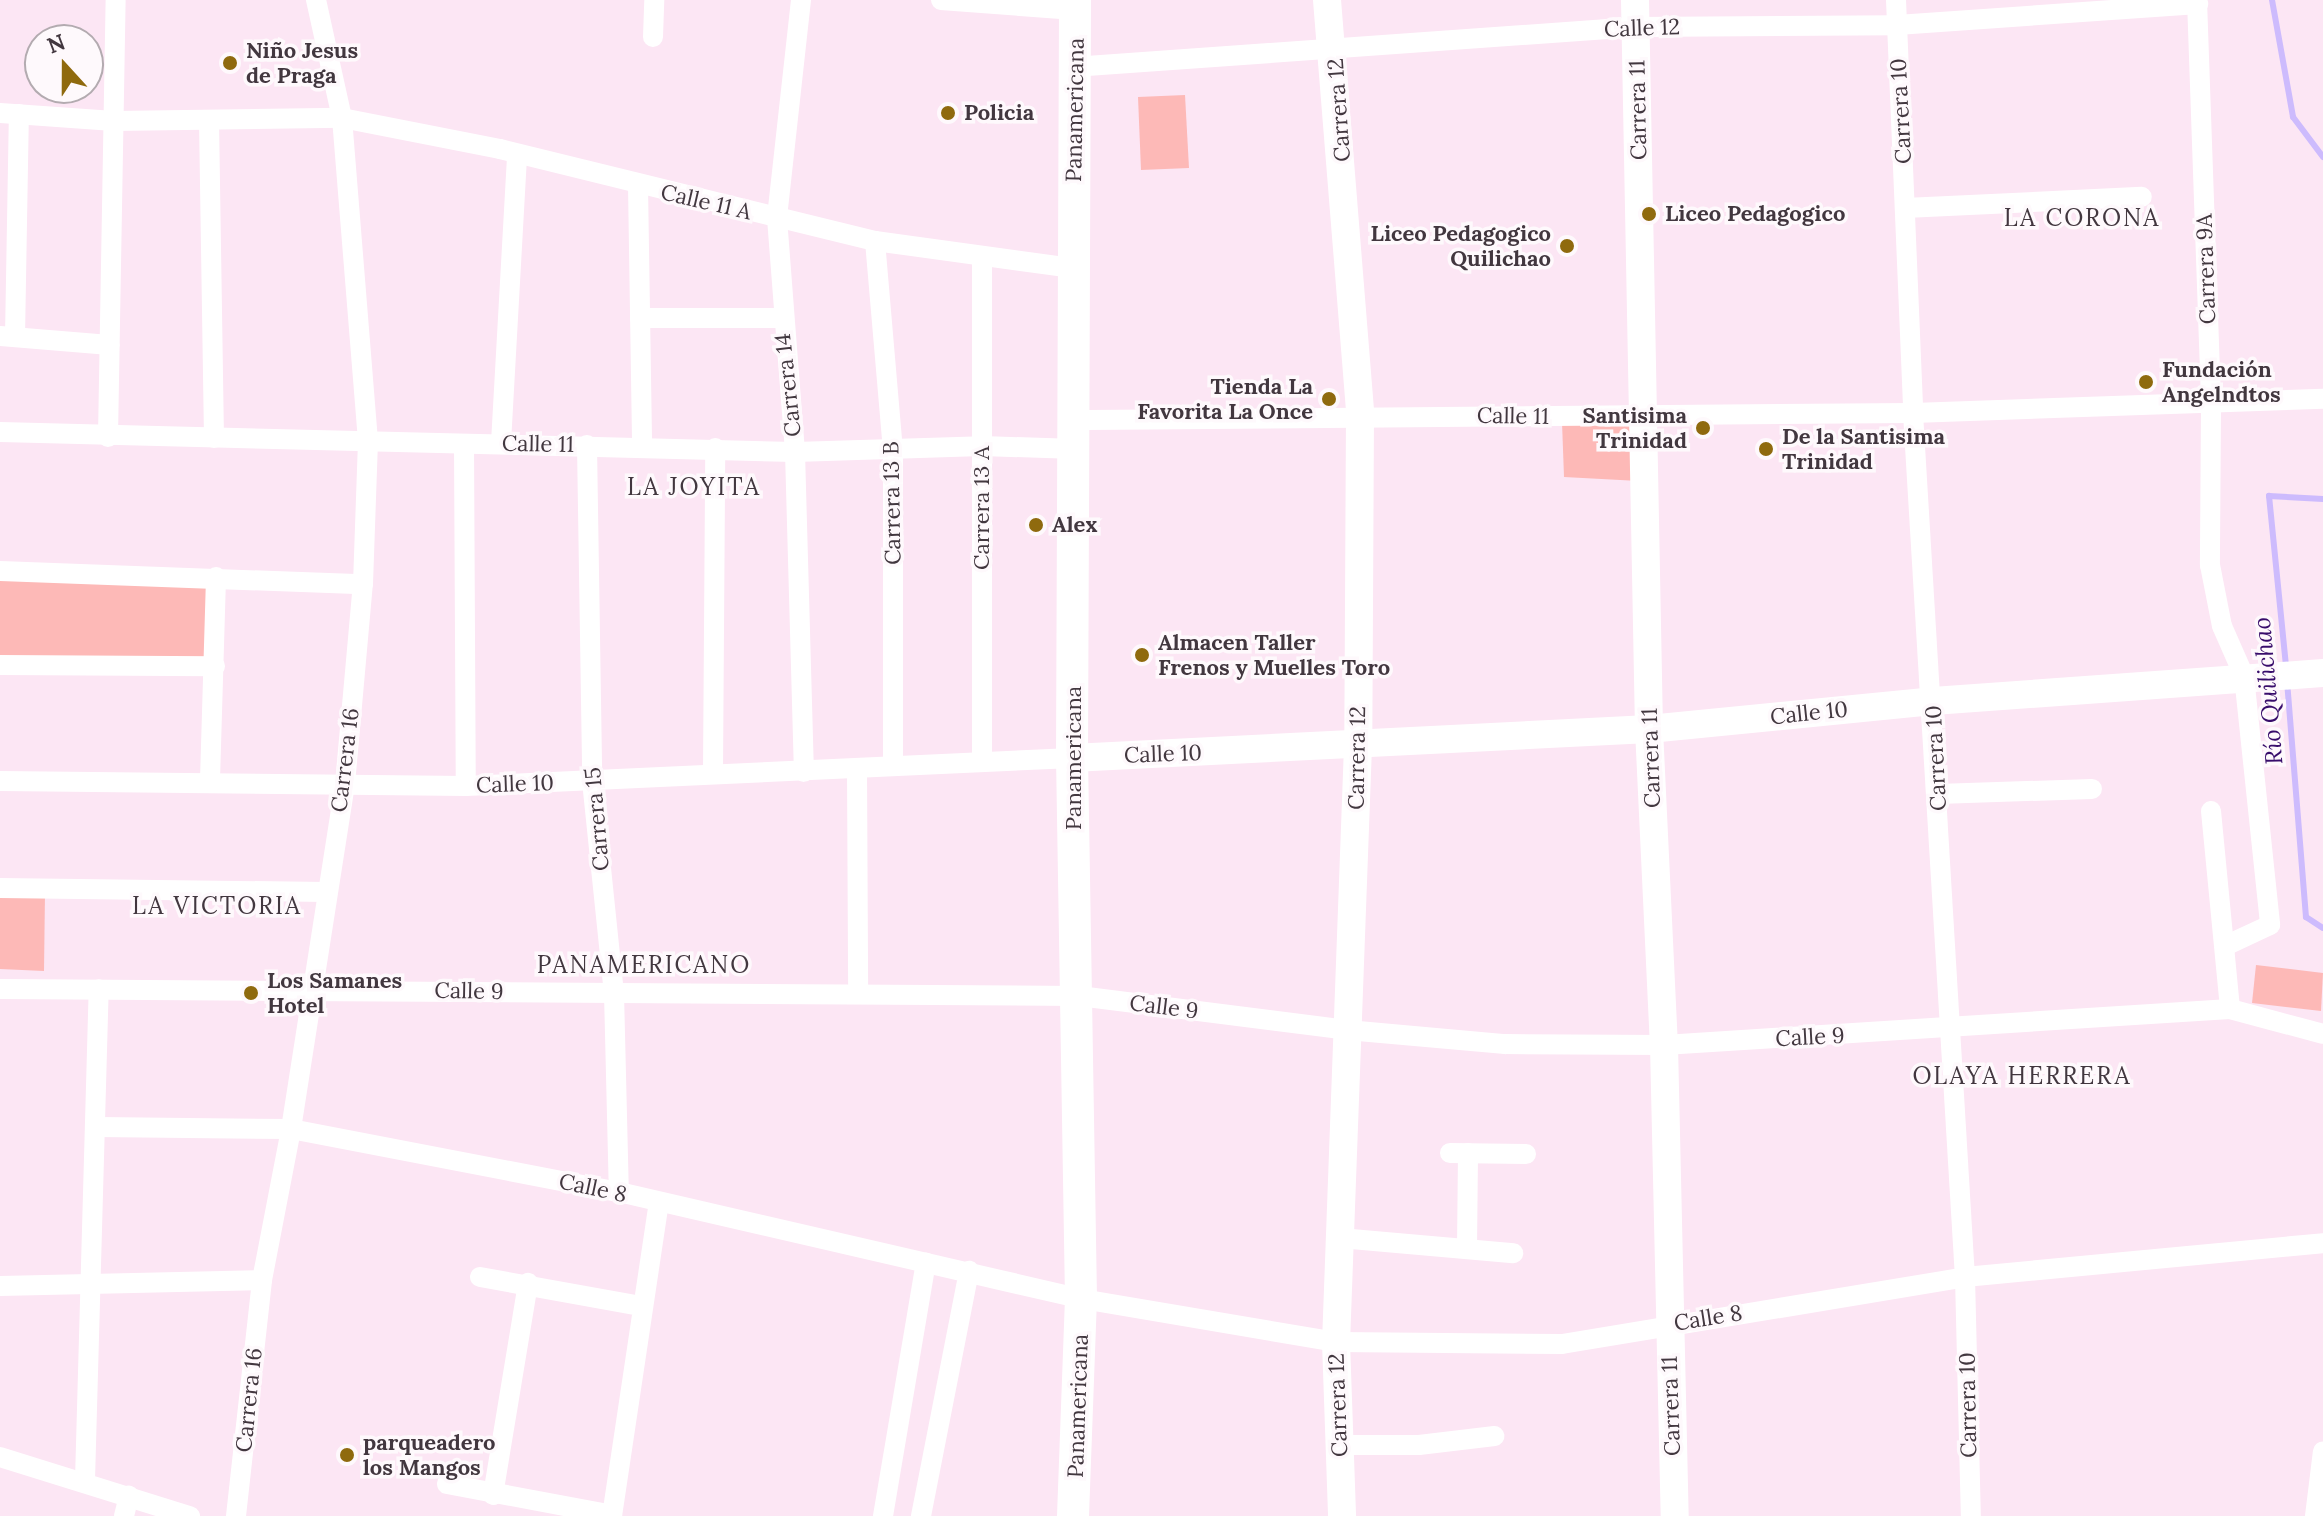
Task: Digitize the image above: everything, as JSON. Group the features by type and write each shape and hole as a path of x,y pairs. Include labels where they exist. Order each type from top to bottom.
{"main road":[{"name":"Panamericana","path":"1079,3 1087,66 1079,757 1086,997 1086,1516"},
{"name":"Panamericana","path":"1079,3 1073,268 1081,435"},
{"name":"Panamericana","path":"1073,1516 1088,1300"}],"street":[{"path":"108,437 116,0"},
{"name":"Carrera 16","path":"236,1516 262,1280 291,1129 309,993 345,784 363,584 368,441 342,118 316,0"},
{"path":"653,37 654,0"},
{"name":"Carrera 14","path":"801,0 777,218 782,318 795,452 804,772"},
{"path":"941,0 1079,3"},
{"name":"Carrera 12","path":"1327,0 1334,47 1360,414 1358,746 1336,1342 1342,1516"},
{"name":"Carrera 10","path":"1896,0 1913,413 1933,701 1965,1277 1971,1516"},
{"name":"Calle 12","path":"1087,66 1334,47 1636,14 1897,25 2065,6 2198,2"},
{"name":"Carrera 9A","path":"2198,2 2211,407 2210,565 2222,626 2253,676 2270,925 2225,946"},
{"name":"Carrera 11","path":"1636,14 1649,729 1664,1045 1667,1324 1675,1516"},
{"path":"10,113 8,337 110,345"},
{"name":"Calle 11 A","path":"10,113 114,121 342,118 517,155 875,241 1073,268"},
{"path":"209,120 214,438"},
{"path":"501,443 517,155"},
{"path":"638,185 642,446"},
{"path":"1905,208 2142,197"},
{"name":"Carrera 13 B","path":"875,241 893,449 893,766"},
{"name":"Carrera 13 A","path":"982,256 982,760"},
{"path":"640,318 782,318"},
{"name":"Calle 11","path":"0,432 795,452 982,446 1081,435 1360,414 1644,417 1913,413 2211,407 2323,399"},
{"path":"464,445 466,786"},
{"name":"Carrera 15","path":"587,445 592,781 614,993 619,1192"},
{"path":"713,773 715,448"},
{"path":"0,571 363,584"},
{"path":"210,780 216,577"},
{"path":"0,665 215,666"},
{"name":"Calle 10","path":"0,781 210,780 466,786 713,773 857,770 982,760 1358,746 1649,729 1933,701 2310,674"},
{"path":"857,770 858,991"},
{"path":"1938,794 2092,789"},
{"path":"2211,811 2230,1009"},
{"path":"0,888 326,892"},
{"name":"Calle 9","path":"0,989 309,993 858,991 1086,997 1347,1030 1505,1044 1664,1045 1951,1030 2230,1009 2323,1034"},
{"path":"85,1480 99,989"},
{"name":"Calle 8","path":"97,1127 291,1129 619,1192 1088,1300 1336,1342 1562,1344 1667,1324 1965,1277 2323,1243"},
{"path":"1467,1249 1459,1153 1526,1154"},
{"path":"447,1484 612,1516 641,1306 659,1203"},
{"path":"1340,1238 1513,1253"},
{"path":"883,1516 926,1263"},
{"path":"921,1516 969,1271"},
{"path":"480,1277 528,1283 641,1306"},
{"path":"0,1286 262,1280"},
{"path":"493,1495 528,1283"},
{"path":"1339,1445 1419,1445 1494,1436"},
{"path":"2315,1516 2323,1451"},
{"path":"0,1457 85,1480 127,1506 190,1516"}],"shaded area":[{"path":"1185,95 1189,168 1141,170 1138,97"},
{"path":"1640,421 1639,481 1564,477 1562,422"},
{"path":"0,576 210,585 208,664 0,659"},
{"path":"45,893 44,971 0,969 0,894"},
{"path":"2256,965 2323,973 2321,1011 2252,1003"}],"waterway":[{"name":"Río Quilichao","path":"2272,0 2293,117 2323,157"},
{"name":"Río Quilichao","path":"2286,666 2269,496 2323,499"},
{"name":"Río Quilichao","path":"2287,681 2306,917 2323,928"}],"place":[{"name":"Niño Jesus de Praga","path":"230,63"},
{"name":"Policia","path":"948,113"},
{"name":"Liceo Pedagogico","path":"1649,214"},
{"name":"Liceo Pedagogico Quilichao","path":"1567,246"},
{"name":"Fundación Angelndtos","path":"2146,382"},
{"name":"Tienda La Favorita La Once","path":"1329,399"},
{"name":"Santisima Trinidad","path":"1703,428"},
{"name":"De la Santisima Trinidad","path":"1766,449"},
{"name":"Alex","path":"1036,525"},
{"name":"Almacen Taller Frenos y Muelles Toro","path":"1142,655"},
{"name":"Los Samanes Hotel","path":"251,993"},
{"name":"parqueadero los Mangos","path":"347,1455"}],"district":[{"name":"LA CORONA","path":"2082,218"},
{"name":"LA JOYITA","path":"694,487"},
{"name":"LA VICTORIA","path":"217,906"},
{"name":"PANAMERICANO","path":"644,965"},
{"name":"OLAYA HERRERA","path":"2022,1076"}]}
